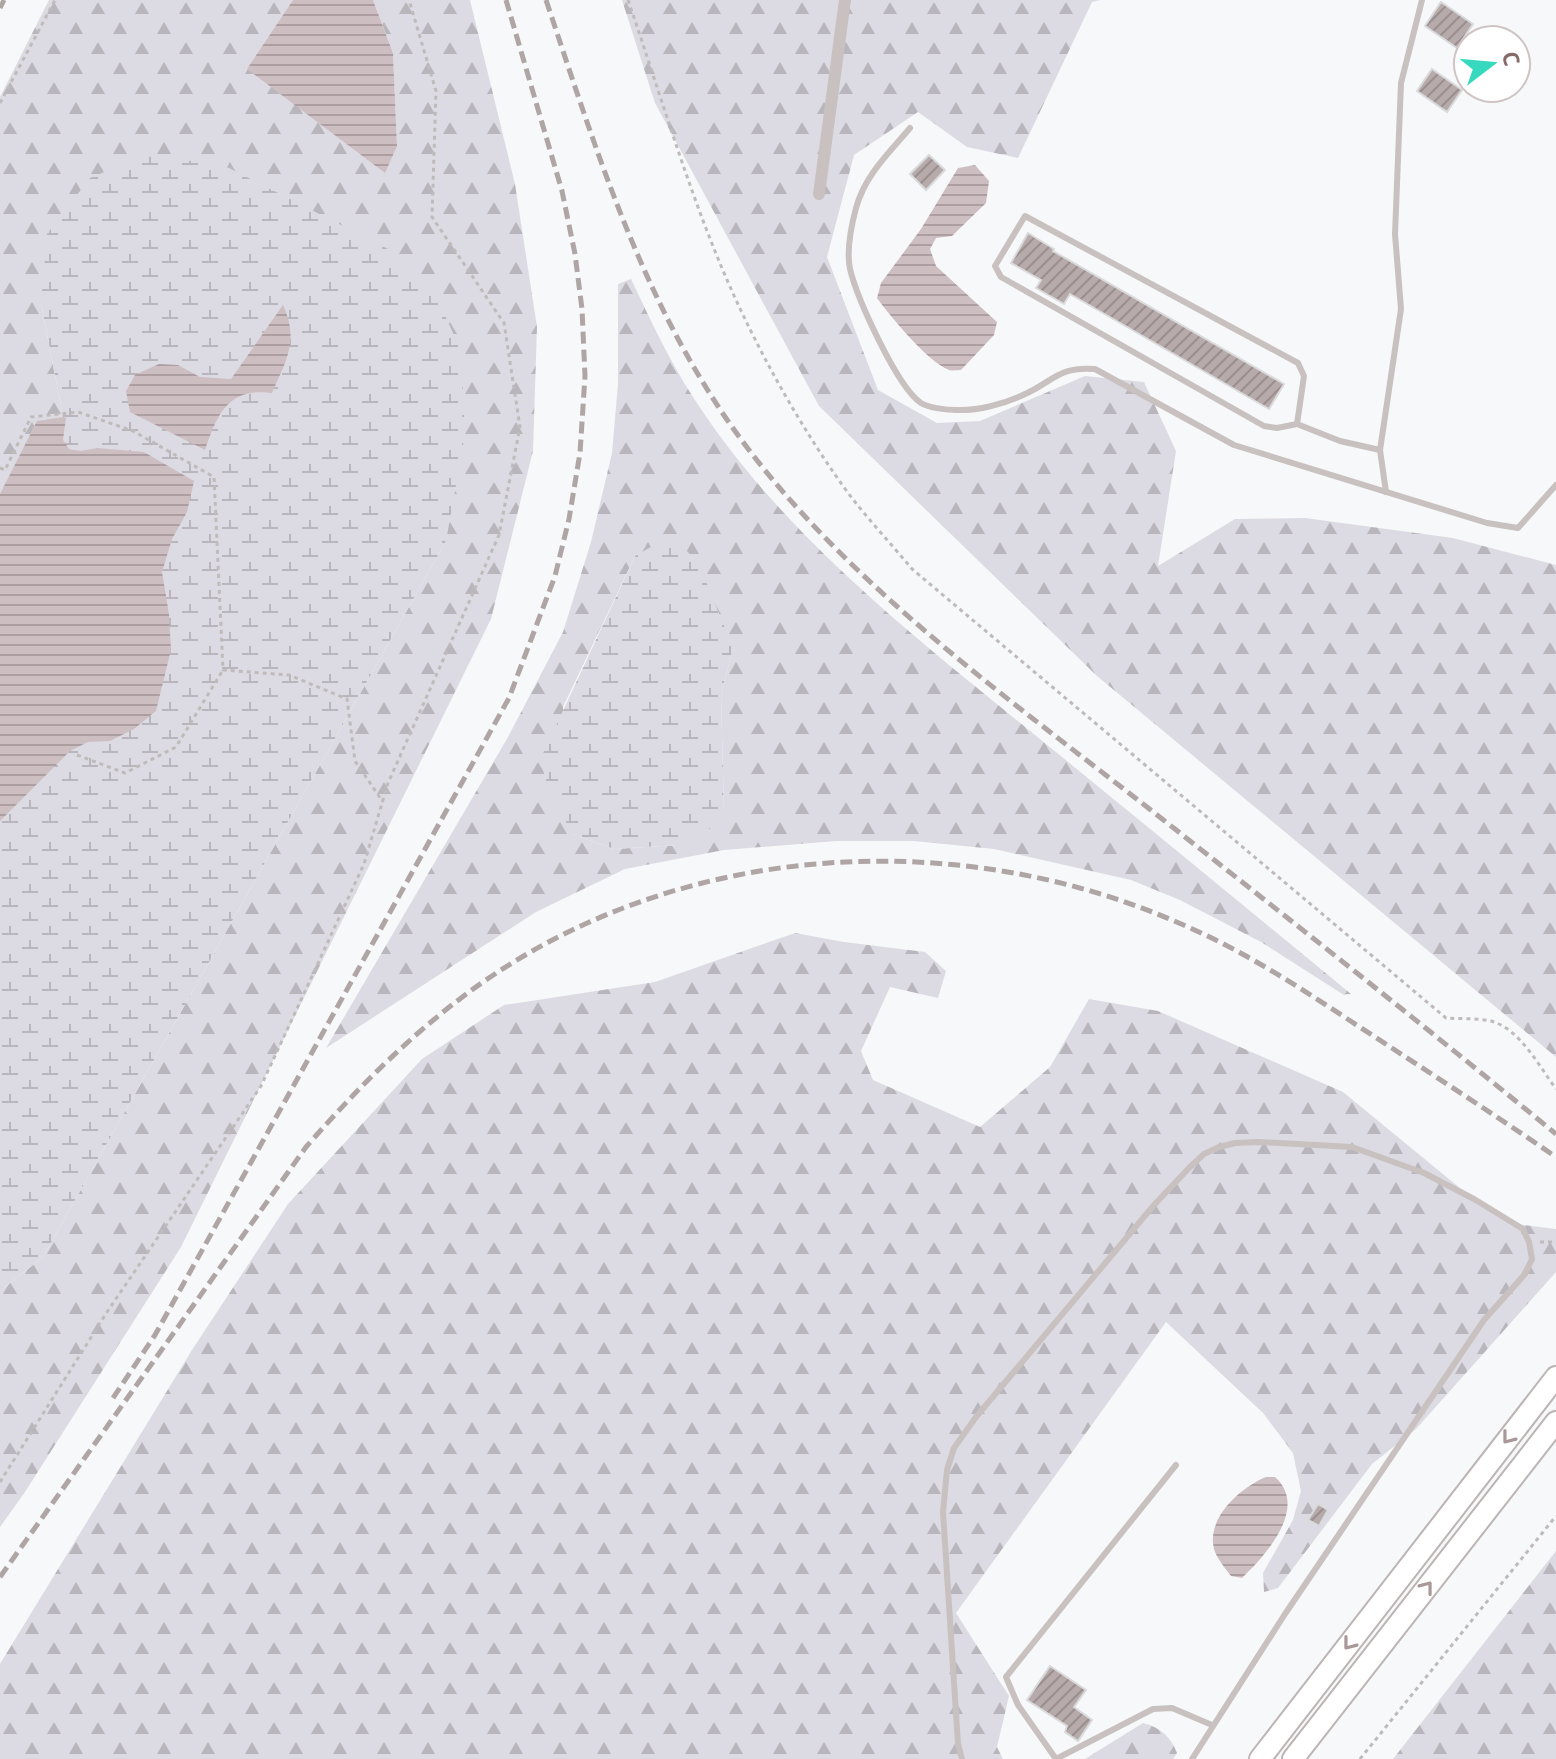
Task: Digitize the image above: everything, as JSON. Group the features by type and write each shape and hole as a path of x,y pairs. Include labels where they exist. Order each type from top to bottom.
{"main road":[{"path":"1260,1759 1556,1377"},
{"path":"1293,1759 1556,1422"}],"street":[{"path":"819,194 845,0"}],"lane":[{"path":"1386,492 1380,450 1401,309 1395,234 1401,83 1422,0"},
{"path":"910,128 869,175 857,206 849,246 850,267 858,293 891,363 908,391 923,405 959,410 990,406 1023,395 1075,367 1095,369 1234,445 1487,523 1518,528 1556,485"},
{"path":"1297,424 1304,376 1298,363 1025,216 995,266 1001,277 1264,426 1277,428 1297,424 1340,441 1380,450"},
{"path":"962,1759 958,1744 943,1512 947,1470 954,1448 976,1417 1204,1154 1235,1143 1352,1147 1424,1173 1523,1229 1532,1259 1525,1274 1484,1320 1192,1759"},
{"path":"1176,1465 1006,1677 1018,1705 1056,1759 1153,1709 1172,1708 1212,1725"}],"path":[{"path":"0,103 55,0"},
{"path":"0,1482 107,1312 261,1086 364,864 388,783 499,535 520,427 504,323 432,217 436,91 409,0"},
{"path":"628,0 685,168 745,321 839,480 912,569 1446,1018 1490,1021 1507,1029 1528,1049 1556,1089"},
{"path":"0,468 5,470 31,417 78,412 133,431 214,477 223,670 176,747 125,773 77,755"},
{"path":"223,670 289,675 347,699 355,761 383,802"},
{"path":"1529,1242 1556,1242"},
{"path":"1360,1759 1556,1516"}],"green space":[{"path":"49,0 293,0 248,69 397,146 393,53 373,0 470,0 515,184 537,327 533,451 491,619 181,1247 0,1527 0,1291 43,1257 446,541 41,303 63,417 0,494 0,97"},
{"path":"622,0 1101,0 1092,2 1018,158 967,147 918,112 854,155 827,257 878,390 937,423 980,421 1085,376 1144,382 1176,451 1158,566 1235,519 1305,518 1453,538 1556,565 1556,1057 1097,676 819,406 655,103"},
{"path":"142,156 221,164 388,249 436,296 461,350 465,435 446,541 43,1257 0,1291 0,494 37,421 63,417 41,303 47,234 90,178"},
{"path":"631,279 693,397 768,496 811,541 950,666 1351,994 1344,995 1261,942 1180,900 1131,880 994,849 914,841 837,841 724,850 625,869 536,912 326,1048 508,737 563,632 591,542 612,453 618,384 618,284","holes":["635,556 733,648 721,694 724,810 679,845 614,849 572,834 563,707"]},
{"path":"672,535 699,564 733,648 721,694 724,810 708,831 679,845 614,849 572,834 548,786 540,760 635,556"},
{"path":"795,933 925,952 946,971 938,998 890,987 861,1051 873,1080 980,1127 1050,1067 1089,999 1158,1011 1343,1092 1466,1193 1509,1223 1556,1229 1556,1272 1416,1429 1372,1464 1278,1588 1264,1592 1263,1573 1293,1520 1301,1491 1293,1453 1263,1413 1166,1322 956,1613 1009,1696 997,1747 1003,1759 0,1759 0,1664 192,1350 288,1204 422,1059 504,1005 655,982"},
{"path":"1556,1551 1556,1759 1393,1759"},
{"path":"1143,1723 1160,1730 1172,1742 1177,1753 1173,1759 1085,1759"}],"shaded area":[{"path":"293,0 373,0 393,53 397,146 385,173 247,69"},
{"path":"975,165 989,181 986,203 952,236 936,238 930,249 936,266 997,322 994,335 961,370 950,370 920,348 877,298 881,283 921,229 958,168"},
{"path":"283,305 291,339 272,393 245,394 226,406 214,425 205,450 130,412 126,391 135,375 159,364 178,365 200,377 231,379"},
{"path":"66,418 63,440 69,449 144,452 194,481 187,512 172,539 162,572 171,650 156,711 134,729 110,741 88,742 70,751 0,821 0,494 37,421"},
{"path":"1266,1477 1275,1477 1284,1489 1288,1502 1286,1516 1272,1544 1252,1568 1242,1578 1231,1576 1214,1549 1215,1526 1236,1496"}],"building":[{"path":"1441,2 1473,24 1452,24 1452,45 1425,26"},
{"path":"1432,69 1452,83 1452,104 1447,112 1417,91"},
{"path":"929,155 945,170 926,190 910,174"},
{"path":"1028,233 1053,251 1284,384 1269,409 1070,294 1064,304 1036,288 1041,280 1011,263"},
{"path":"1318,1504 1328,1510 1319,1526 1308,1520"},
{"path":"1050,1666 1086,1690 1074,1707 1092,1720 1078,1741 1065,1732 1067,1726 1027,1700"}],"railway":[{"path":"0,8 4,0"},
{"path":"113,1398 155,1335 509,698 555,576 580,453 585,376 582,309 562,191 506,0"},
{"path":"546,0 615,200 680,343 749,451 798,509 851,564 967,666 1556,1134"},
{"path":"0,1577 306,1147 381,1067 465,995 546,944 632,905 723,878 817,864 912,862 1006,872 1099,893 1188,927 1259,964 1556,1157"}]}
